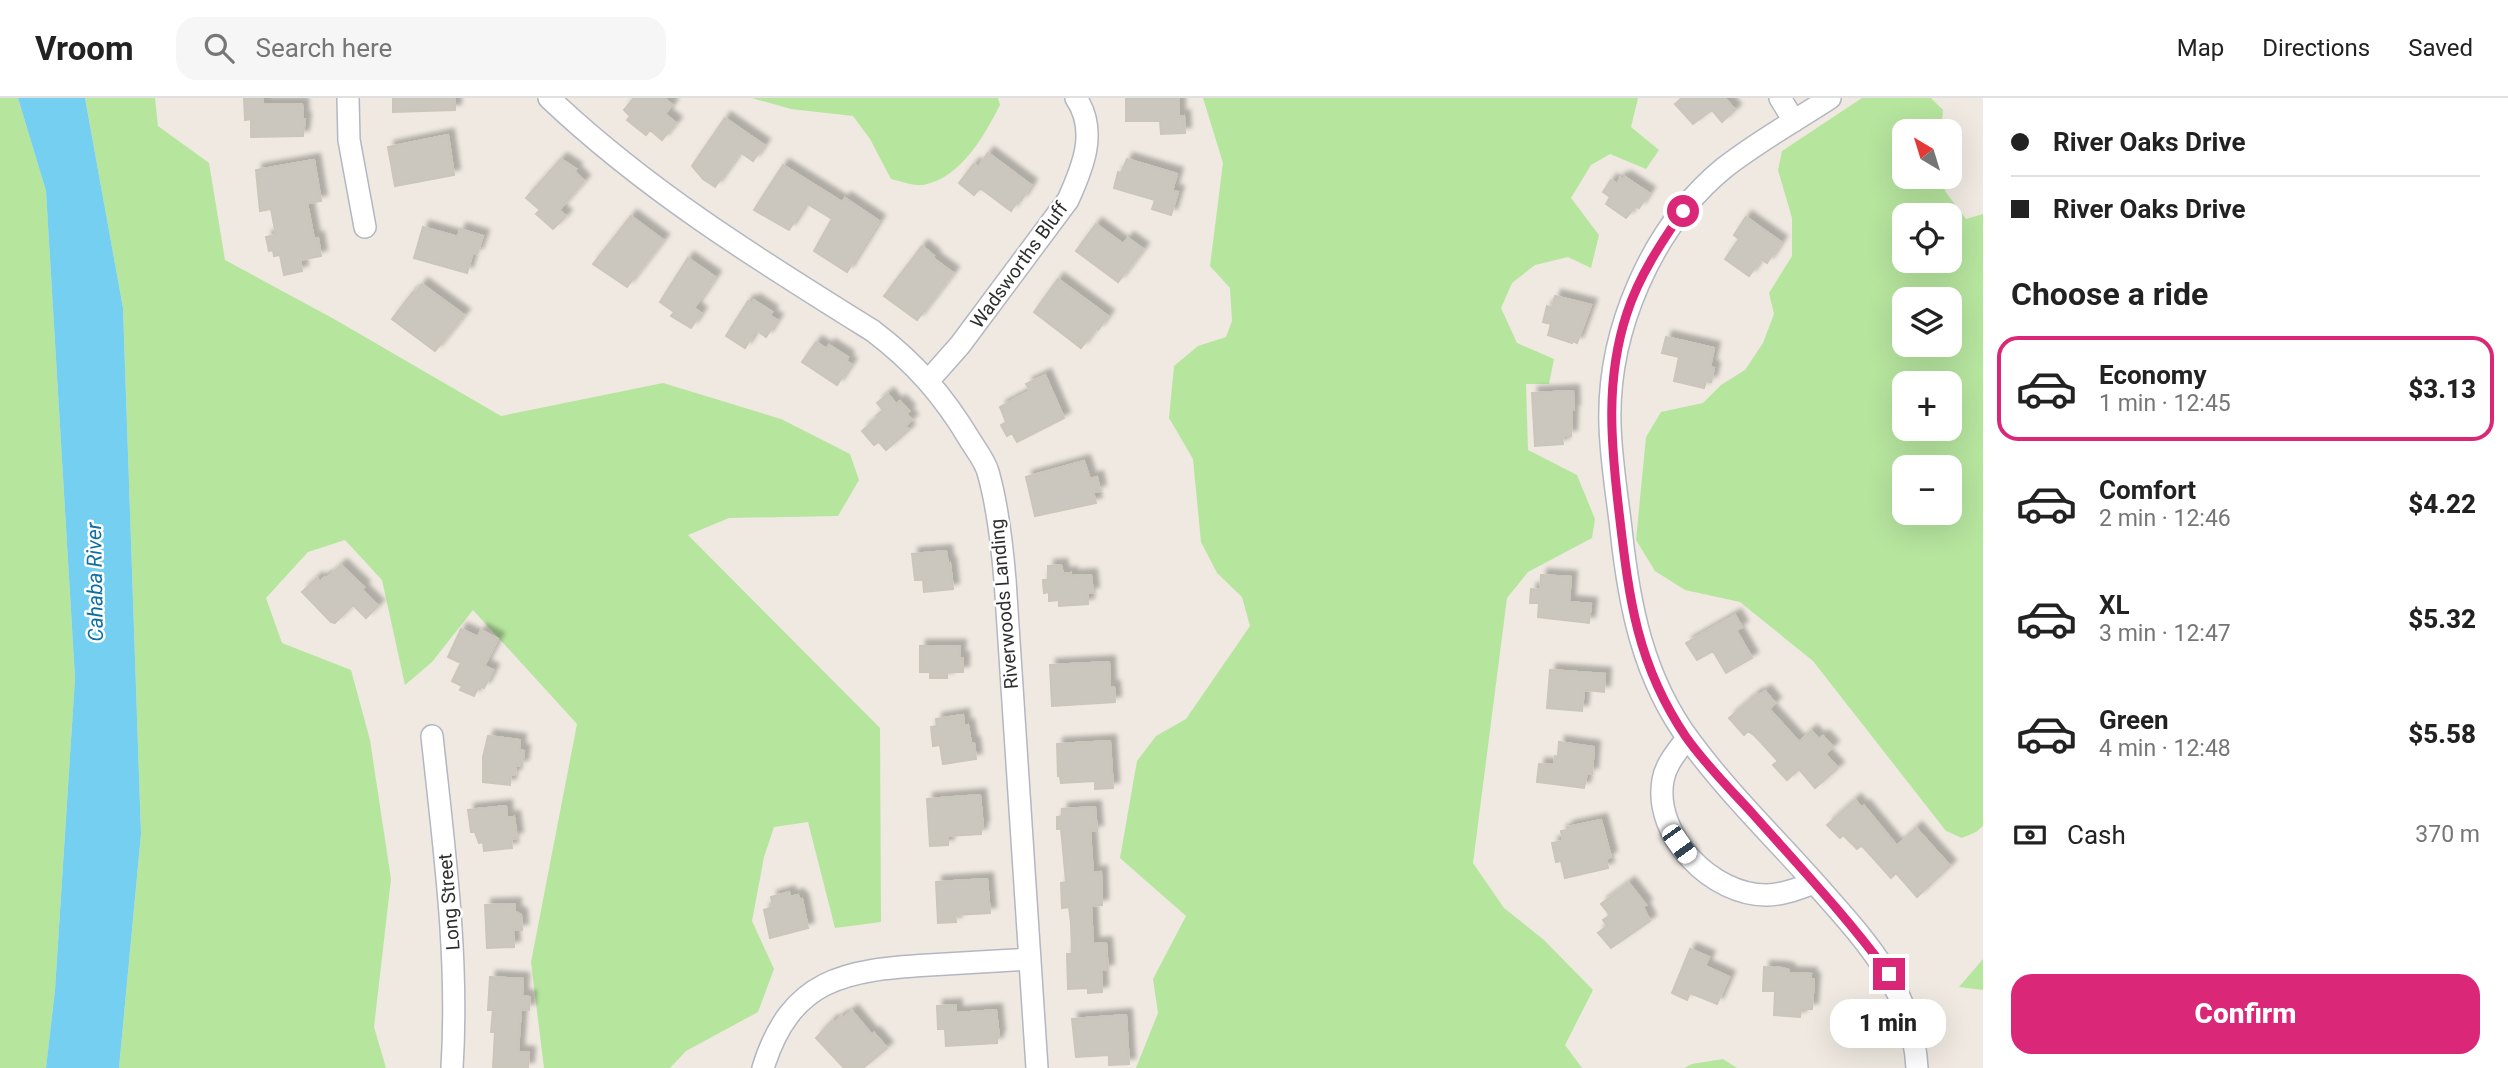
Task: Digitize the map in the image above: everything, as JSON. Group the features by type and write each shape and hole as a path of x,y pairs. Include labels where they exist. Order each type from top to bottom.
{"street":[{"path":"348,98 349,139 365,228"},
{"name":"Riverwoods Landing","path":"549,98 649,184 738,247 873,331 894,347 929,380 951,409 988,470 1001,539 1037,1068"},
{"name":"Wadsworths Bluff","path":"929,380 968,335 1068,200 1077,180 1088,141 1085,113 1076,98"},
{"path":"1780,98 1794,121"},
{"path":"1830,98 1722,169 1683,211 1640,282 1627,313 1613,374 1610,424 1612,451 1632,610 1640,642 1656,684 1688,738 1861,935 1889,974 1906,1009 1916,1047 1917,1068"},
{"name":"Long Street","path":"432,736 455,974 452,1068"},
{"path":"1688,738 1667,766 1662,792 1665,811 1688,857 1718,881 1749,894 1769,895 1814,883"},
{"path":"763,1068 776,1035 788,1016 820,987 844,976 891,967 1030,959"}],"green space":[{"path":"0,98 18,98 46,191 75,678 55,990 46,1068 0,1068"},
{"path":"85,98 155,98 158,126 209,163 225,260 334,319 501,416 663,383 781,419 850,454 859,480 838,516 729,518 688,535 880,728 881,922 835,928 808,822 774,827 764,857 752,921 774,969 758,1012 686,1051 670,1068 544,1068 531,962 577,724 473,610 432,662 405,685 382,580 345,540 308,552 266,598 282,643 351,670 370,740 391,879 374,1027 386,1068 119,1068 141,834 123,308"},
{"path":"752,98 998,98 1000,105 979,142 960,165 937,181 919,185 891,179 870,139 853,116 791,109"},
{"path":"1203,98 1638,98 1631,127 1659,150 1646,169 1610,154 1591,165 1571,198 1599,235 1591,268 1568,257 1535,265 1512,283 1501,308 1517,343 1554,359 1549,384 1526,384 1528,450 1577,475 1595,519 1592,538 1528,572 1507,598 1473,863 1504,908 1544,940 1593,990 1565,1045 1582,1068 1136,1068 1158,1013 1153,979 1186,916 1120,858 1137,761 1156,736 1186,719 1250,626 1242,597 1217,573 1201,542 1193,459 1169,418 1174,366 1198,346 1226,337 1232,321 1230,288 1210,266 1223,163"},
{"path":"1862,98 1931,98 1943,110 1942,119 1892,119 1892,189 1945,189 1954,203 1892,203 1892,273 1962,273 1962,214 1966,219 1983,214 1983,826 1962,838 1946,831 1813,661 1740,602 1685,590 1655,571 1636,540 1646,437 1661,412 1703,403 1721,385 1745,370 1763,343 1774,314 1769,293 1792,256 1792,218 1778,170 1782,151"},
{"path":"1983,959 1983,990 1959,987"},
{"path":"1723,1059 1737,1068 1684,1068 1692,1064"}],"water":[{"name":"Cahaba River","path":"18,98 85,98 123,308 141,834 119,1068 46,1068 55,990 75,678 46,191"}],"building":[{"path":"244,98 263,98 263,104 302,104 305,119 303,136 251,137 251,119 245,120"},
{"path":"393,98 455,98 455,110 393,112"},
{"path":"634,98 664,98 672,105 665,114 676,123 662,140 650,130 646,135 627,120 630,116 624,110"},
{"path":"1126,98 1179,98 1179,117 1184,116 1185,133 1161,134 1160,121 1126,121"},
{"path":"1682,98 1725,98 1735,110 1722,122 1712,110 1693,124 1675,104"},
{"path":"725,118 764,145 753,161 740,152 715,187 703,179 692,166"},
{"path":"448,135 454,175 395,186 388,147"},
{"path":"988,153 1031,185 1011,211 980,188 974,195 959,183 974,164 978,167"},
{"path":"561,159 576,169 574,171 584,181 559,210 566,216 553,229 536,214 540,210 526,198"},
{"path":"1127,159 1177,174 1172,191 1178,192 1171,215 1152,209 1155,200 1114,188 1118,172 1121,173"},
{"path":"314,160 321,201 307,203 314,239 318,238 321,256 300,260 302,271 284,275 280,255 274,256 273,250 269,251 266,237 276,235 271,209 260,211 256,170"},
{"path":"783,165 842,202 845,198 879,221 847,272 814,251 832,219 806,203 789,230 754,210"},
{"path":"1625,177 1649,193 1639,208 1636,206 1626,218 1606,204 1610,197 1603,192 1611,180 1617,184 1620,178 1623,180"},
{"path":"631,216 663,240 627,287 593,264"},
{"path":"1746,217 1781,242 1767,263 1761,259 1749,276 1725,259 1739,239 1734,235"},
{"path":"1096,224 1123,244 1128,238 1143,249 1118,282 1076,251"},
{"path":"423,227 458,237 460,229 483,236 477,254 473,252 467,273 414,258"},
{"path":"922,246 953,273 917,320 884,296"},
{"path":"688,258 715,277 694,308 701,313 691,328 671,316 674,312 660,302"},
{"path":"1058,279 1108,316 1081,348 1034,312"},
{"path":"422,284 464,315 435,351 392,319"},
{"path":"1555,296 1591,305 1577,343 1548,335 1551,324 1543,322 1547,306 1552,308"},
{"path":"754,300 772,312 769,315 777,320 766,337 756,330 745,348 726,336 748,301 752,303"},
{"path":"1666,337 1714,348 1710,367 1714,368 1711,382 1706,381 1704,388 1674,381 1679,357 1662,353"},
{"path":"816,342 827,349 829,345 848,357 846,361 851,364 837,385 802,362"},
{"path":"1045,375 1064,418 1017,442 1012,433 1007,436 1001,425 1006,422 1000,407 1030,391 1026,384"},
{"path":"1573,391 1571,436 1562,436 1563,444 1535,446 1532,393"},
{"path":"888,394 896,404 900,401 909,411 906,414 912,420 905,426 909,430 886,450 879,442 874,445 862,431 883,410 877,403"},
{"path":"1084,461 1090,479 1097,477 1100,491 1093,492 1096,503 1035,516 1026,477"},
{"path":"946,551 953,589 924,592 923,580 915,580 912,554"},
{"path":"341,565 364,587 361,589 378,606 366,618 353,605 335,623 331,622 302,592 317,578 320,582"},
{"path":"1061,565 1063,574 1091,575 1093,593 1088,593 1088,604 1059,606 1059,600 1049,601 1049,592 1044,593 1043,580 1048,580 1048,566"},
{"path":"1541,575 1571,577 1569,602 1591,604 1589,623 1538,617 1539,603 1530,603 1531,589 1540,590"},
{"path":"1735,615 1742,627 1736,630 1752,658 1726,673 1713,651 1697,660 1686,643"},
{"path":"461,629 478,637 481,630 498,639 484,666 493,670 484,688 479,686 474,696 460,690 462,686 452,681 461,663 448,657"},
{"path":"920,646 960,646 959,658 963,658 963,672 947,672 947,678 930,678 930,672 920,672"},
{"path":"1109,662 1110,687 1114,687 1115,702 1052,706 1050,665"},
{"path":"1550,670 1605,674 1604,692 1584,690 1582,711 1547,708"},
{"path":"1765,691 1775,703 1769,709 1799,742 1811,731 1819,739 1823,736 1833,747 1825,754 1838,768 1815,788 1799,769 1787,780 1773,765 1778,761 1755,736 1748,731 1744,735 1729,718 1757,694 1758,696"},
{"path":"963,715 964,726 968,725 971,743 974,743 976,759 943,764 940,745 933,746 931,727 937,726 936,719"},
{"path":"488,736 520,740 519,750 524,751 522,766 516,765 510,785 483,782 483,757"},
{"path":"1110,741 1113,788 1095,789 1095,781 1061,783 1058,776 1057,744"},
{"path":"1559,742 1594,747 1592,774 1587,773 1584,788 1537,782 1539,764 1554,765 1555,756 1558,757"},
{"path":"980,795 983,827 981,834 948,836 948,845 930,846 927,799"},
{"path":"1855,800 1862,808 1864,806 1897,846 1916,828 1950,866 1917,897 1896,873 1891,878 1864,848 1861,846 1857,849 1843,835 1840,838 1827,825"},
{"path":"506,806 507,818 514,817 517,838 511,839 512,848 484,851 483,842 479,843 475,832 471,832 468,810"},
{"path":"1095,807 1097,831 1090,831 1093,873 1101,872 1102,905 1091,906 1093,944 1106,943 1108,970 1101,970 1102,992 1088,993 1088,988 1068,989 1067,954 1072,954 1071,923 1069,907 1062,908 1061,883 1066,882 1061,829 1057,829 1057,817 1062,816 1062,809"},
{"path":"1601,820 1611,857 1606,859 1608,868 1565,878 1561,861 1556,862 1552,843 1563,841 1561,831 1567,830 1567,827"},
{"path":"987,879 990,913 955,915 956,922 938,923 936,882"},
{"path":"1629,883 1646,905 1643,907 1650,921 1611,948 1598,933 1607,926 1603,920 1610,915 1601,904"},
{"path":"789,892 790,897 798,895 800,900 802,899 808,928 770,938 764,910 773,907 771,897"},
{"path":"515,904 515,912 521,915 522,930 513,930 514,947 487,948 485,905"},
{"path":"1690,949 1709,957 1705,966 1729,977 1717,1004 1690,993 1687,1000 1672,993"},
{"path":"1764,967 1782,968 1789,970 1789,973 1811,974 1810,979 1814,979 1812,1009 1801,1009 1800,1017 1774,1015 1775,991 1763,991"},
{"path":"490,977 523,979 522,996 530,997 529,1010 521,1009 518,1052 529,1053 528,1068 493,1068 495,1032 491,1032 493,1010 488,1010"},
{"path":"956,1005 956,1013 996,1010 999,1037 997,1043 946,1046 945,1029 938,1029 937,1006"},
{"path":"852,1011 887,1048 863,1068 844,1068 816,1038 832,1021 834,1023"},
{"path":"1126,1015 1129,1064 1109,1065 1109,1055 1076,1057 1072,1019"}],"route":[{"path":"1683,211 1640,282 1627,313 1613,374 1610,424 1612,451 1627,586 1634,622 1656,684 1677,722 1701,756 1861,935 1889,974"}]}
